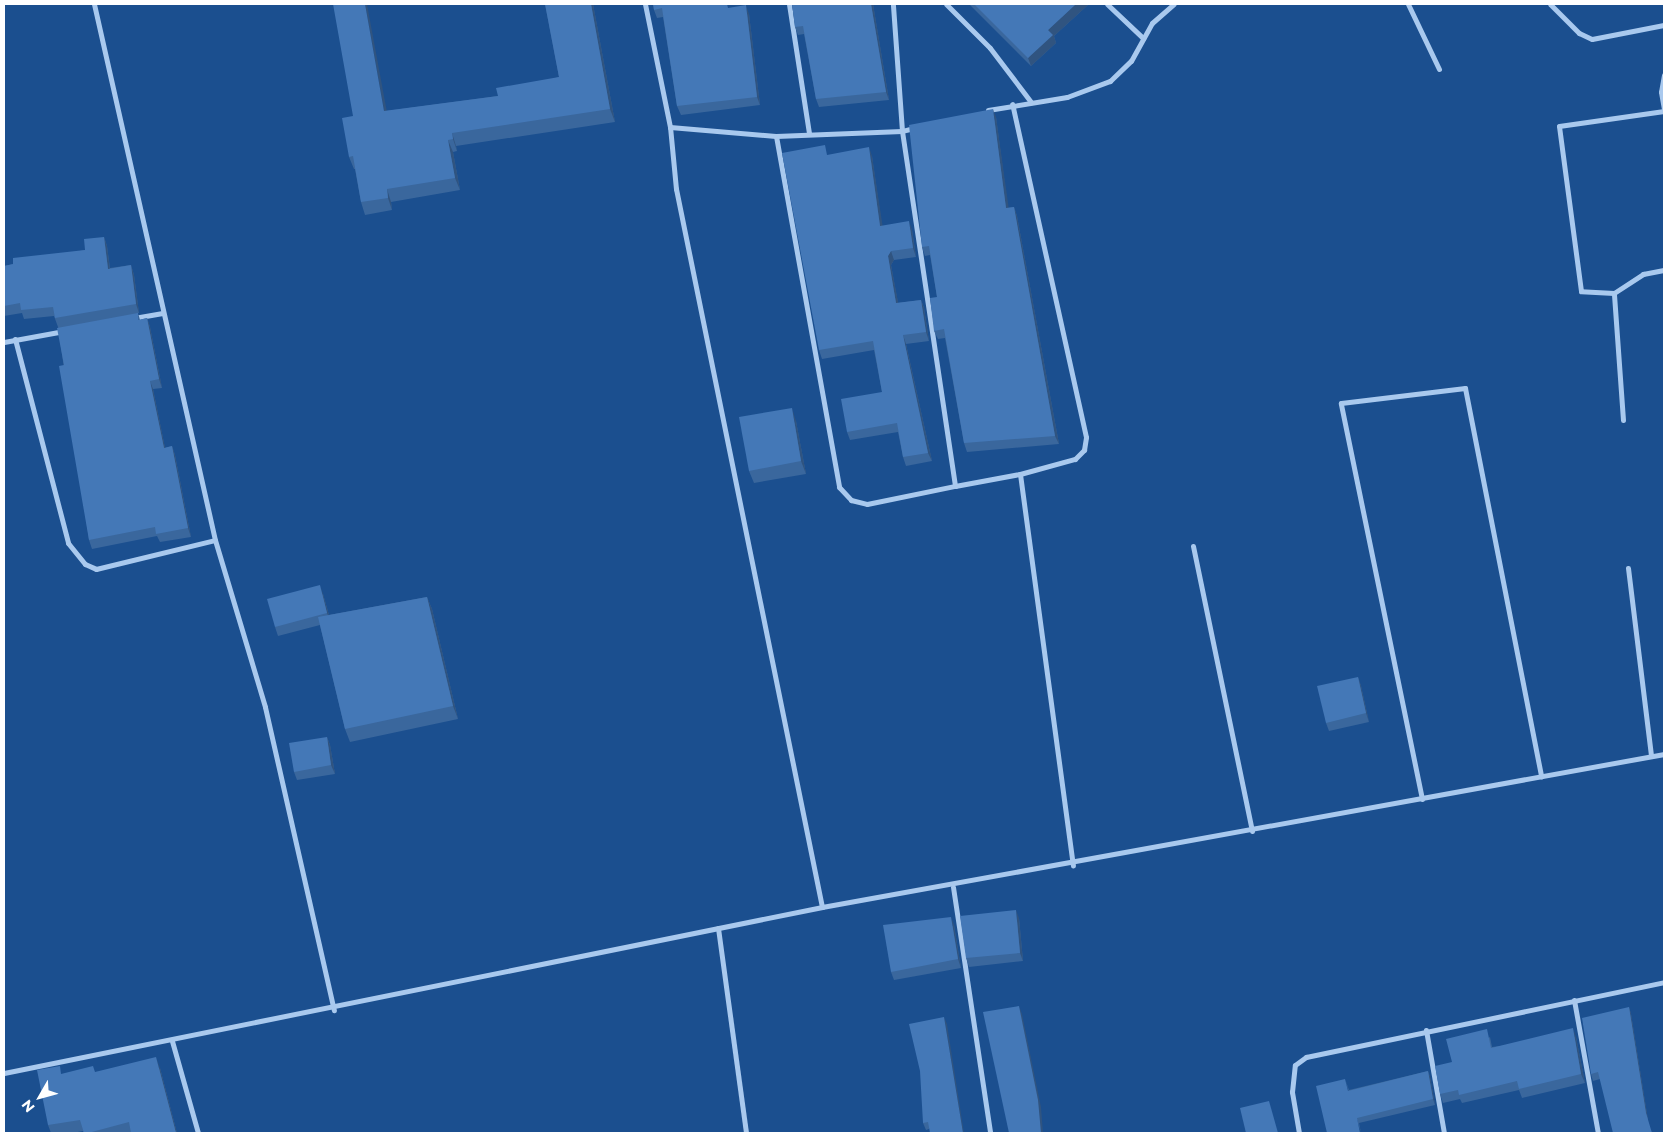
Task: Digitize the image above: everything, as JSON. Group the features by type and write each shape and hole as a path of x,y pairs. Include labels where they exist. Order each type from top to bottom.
{"street":[{"path":"94,4 215,540 265,707 334,1010"},
{"path":"645,4 670,127 682,218 822,908"},
{"path":"789,4 809,133"},
{"path":"893,4 902,131 954,486"},
{"path":"946,4 990,48 1031,102"},
{"path":"1107,4 1143,38"},
{"path":"975,113 1012,104 1067,97 1110,81 1131,61 1152,23 1174,4"},
{"path":"1408,4 1440,69"},
{"path":"1550,4 1579,33 1592,39 1664,25"},
{"path":"1664,75 1661,92 1664,110 1559,126 1582,291 1614,292 1643,274 1664,270"},
{"path":"776,136 839,487 850,500 867,504 1020,474 1075,459 1084,450 1086,437 1012,104"},
{"path":"670,127 776,136 809,133 902,131 920,127"},
{"path":"1614,292 1623,420"},
{"path":"126,320 163,313"},
{"path":"4,342 71,330"},
{"path":"15,340 68,544 85,564 96,569 215,540"},
{"path":"1422,799 1341,403 1464,388 1541,777"},
{"path":"1020,474 1073,865"},
{"path":"1193,546 1252,831"},
{"path":"1628,568 1651,756"},
{"path":"4,1073 334,1010 718,928 822,908 953,887 1664,754"},
{"path":"953,887 990,1133"},
{"path":"718,928 746,1133"},
{"path":"1299,1133 1292,1092 1295,1065 1321,1051 1664,982"},
{"path":"1574,1000 1598,1133"},
{"path":"1426,1030 1444,1133"},
{"path":"172,1041 198,1133"}],"building":[{"path":"333,4 365,4 384,111 498,96 496,88 559,77 545,4 591,4 610,109 452,133 453,139 448,140 455,178 387,189 388,198 361,202 353,156 349,157 342,118 353,116"},
{"path":"653,4 727,4 728,8 746,5 757,97 677,106 662,8 654,10"},
{"path":"792,4 871,4 886,92 816,99 803,26 795,27"},
{"path":"974,4 1076,4 1048,30 1053,35 1028,58"},
{"path":"993,109 1006,208 1014,207 1055,436 964,443 944,329 934,331 930,298 937,297 929,246 922,247 909,125"},
{"path":"825,145 827,155 869,147 880,226 909,221 913,248 891,251 888,256 896,303 921,300 926,332 903,335 928,453 903,457 897,423 847,432 841,399 882,392 873,341 819,350 782,153"},
{"path":"104,237 108,269 131,265 136,304 55,318 53,307 21,310 20,303 4,306 4,266 13,264 13,258 85,250 84,239"},
{"path":"138,313 138,320 147,318 159,379 150,381 164,448 172,446 188,528 156,534 155,527 89,540 59,366 64,365 57,328"},
{"path":"792,408 801,461 749,471 739,417"},
{"path":"320,585 327,613 275,627 267,599"},
{"path":"427,597 453,706 345,729 318,617"},
{"path":"1358,677 1366,713 1326,723 1317,686"},
{"path":"327,737 331,765 294,772 289,743"},
{"path":"1016,910 1020,953 966,958 960,916"},
{"path":"951,917 958,959 891,972 883,925"},
{"path":"1019,1006 1038,1100 1041,1133 1009,1133 983,1012"},
{"path":"1629,1007 1646,1113 1652,1133 1613,1133 1598,1072 1591,1074 1582,1018"},
{"path":"944,1017 963,1133 930,1133 928,1122 923,1123 920,1071 909,1024"},
{"path":"1573,1028 1581,1074 1519,1089 1517,1081 1459,1095 1458,1090 1440,1094 1435,1066 1452,1062 1446,1039 1487,1029 1491,1048"},
{"path":"156,1057 176,1133 131,1133 129,1122 88,1133 84,1133 80,1120 48,1125 37,1070 60,1066 61,1074 93,1066 95,1072"},
{"path":"1428,1071 1433,1099 1357,1118 1360,1133 1327,1133 1316,1086 1345,1079 1348,1091"},
{"path":"1269,1101 1278,1133 1246,1133 1240,1108"}]}
